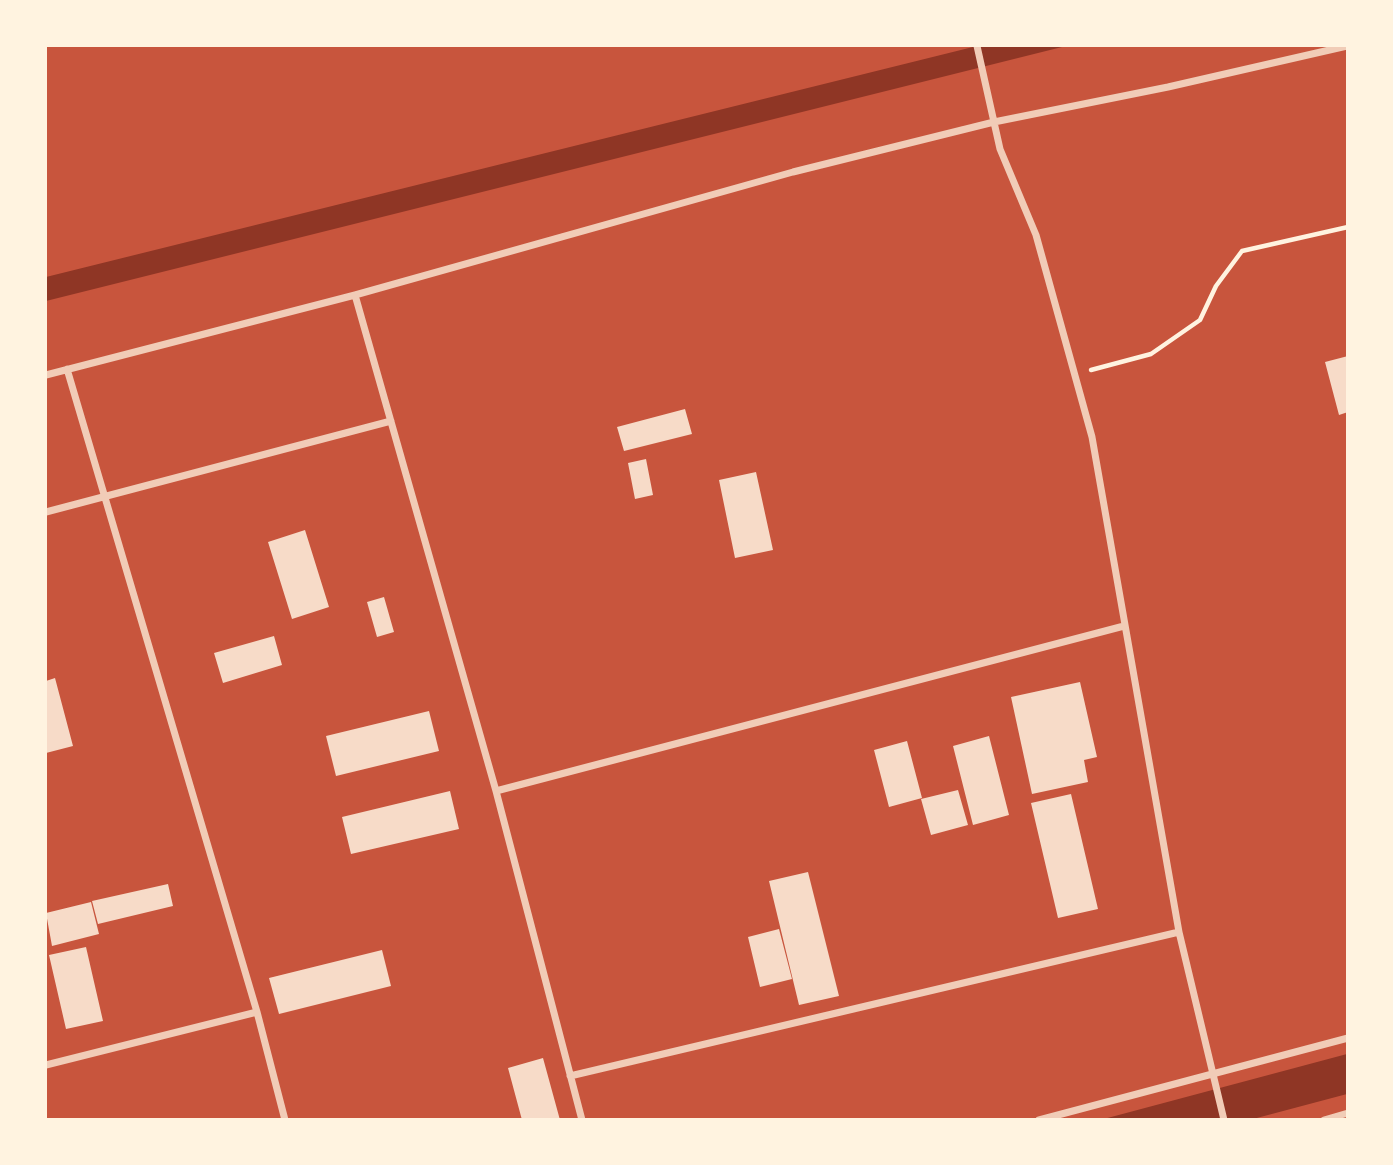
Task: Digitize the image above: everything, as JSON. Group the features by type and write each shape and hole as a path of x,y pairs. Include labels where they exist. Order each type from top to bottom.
{"street":[{"path":"977,46 1000,149 1036,235 1092,437 1179,932 1224,1119"},
{"path":"46,376 355,295 793,172 994,122 1348,46"},
{"path":"355,295 496,791 582,1119"},
{"path":"67,369 257,1012 285,1119"},
{"path":"46,512 391,421"},
{"path":"496,791 1124,626"},
{"path":"570,1076 1179,932"},
{"path":"46,1065 257,1012"},
{"path":"1039,1119 1348,1038"},
{"path":"1324,1119 1348,1113"}],"path":[{"path":"1073,375 1151,354 1200,320 1216,286 1242,251 1348,228"}],"shaded area":[{"path":"977,46 1066,46 46,301 46,277"},
{"path":"1347,1054 1347,1094 1253,1119 1100,1120"}],"building":[{"path":"1348,356 1348,412 1339,415 1325,362"},
{"path":"685,409 692,434 624,451 617,427"},
{"path":"646,459 653,495 635,499 628,463"},
{"path":"756,472 773,550 735,558 719,480"},
{"path":"305,530 329,607 292,619 268,542"},
{"path":"384,597 394,632 377,637 367,602"},
{"path":"274,636 282,665 223,683 214,653"},
{"path":"55,678 73,746 46,753 46,681"},
{"path":"1080,682 1097,757 1084,760 1088,782 1032,794 1011,697"},
{"path":"429,711 439,751 336,776 326,736"},
{"path":"989,736 1009,815 973,825 953,746"},
{"path":"907,741 922,798 889,807 874,750"},
{"path":"958,790 968,825 931,835 921,799"},
{"path":"450,791 459,829 351,854 342,817"},
{"path":"1071,794 1098,909 1058,918 1031,803"},
{"path":"808,872 839,996 799,1005 769,881"},
{"path":"168,884 173,906 98,924 92,901"},
{"path":"91,902 99,934 52,946 46,913"},
{"path":"779,929 792,979 760,987 748,937"},
{"path":"86,947 103,1021 66,1029 49,955"},
{"path":"382,950 391,986 279,1014 269,978"},
{"path":"543,1058 560,1120 522,1120 508,1068"}]}
